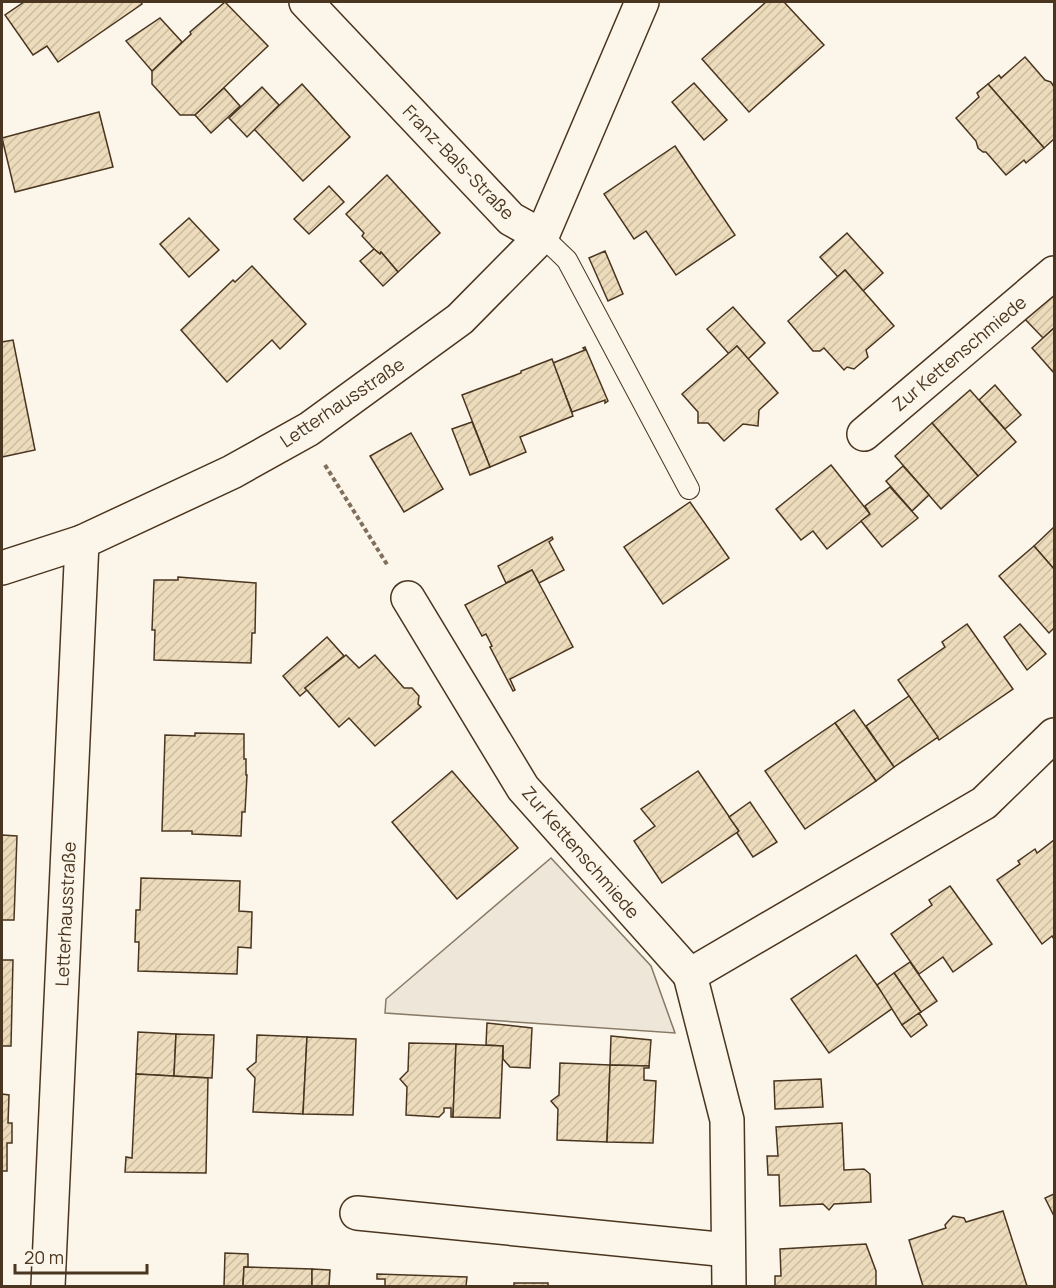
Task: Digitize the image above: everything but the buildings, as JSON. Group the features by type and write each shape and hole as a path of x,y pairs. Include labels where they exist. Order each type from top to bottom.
{"street":[{"name":"Franz-Bals-Straße","path":"306,2 511,219 542,236"},
{"path":"542,236 642,2"},
{"name":"Letterhausstraße","path":"2,568 82,542 232,472 309,429 460,318 542,236"},
{"name":"Zur Kettenschmiede","path":"864,434 1054,273"},
{"name":"Letterhausstraße","path":"48,1287 82,542"},
{"name":"Zur Kettenschmiede","path":"408,598 523,788 690,975 727,1120 729,1287"},
{"path":"690,975 984,803 1054,735"},
{"path":"357,1213 728,1250"}],"lane":[{"path":"542,236 567,260 689,489"}],"path":[{"path":"309,429 327,468 408,598"}],"shaded area":[{"path":"551,858 651,966 675,1033 385,1013 386,999"}]}
